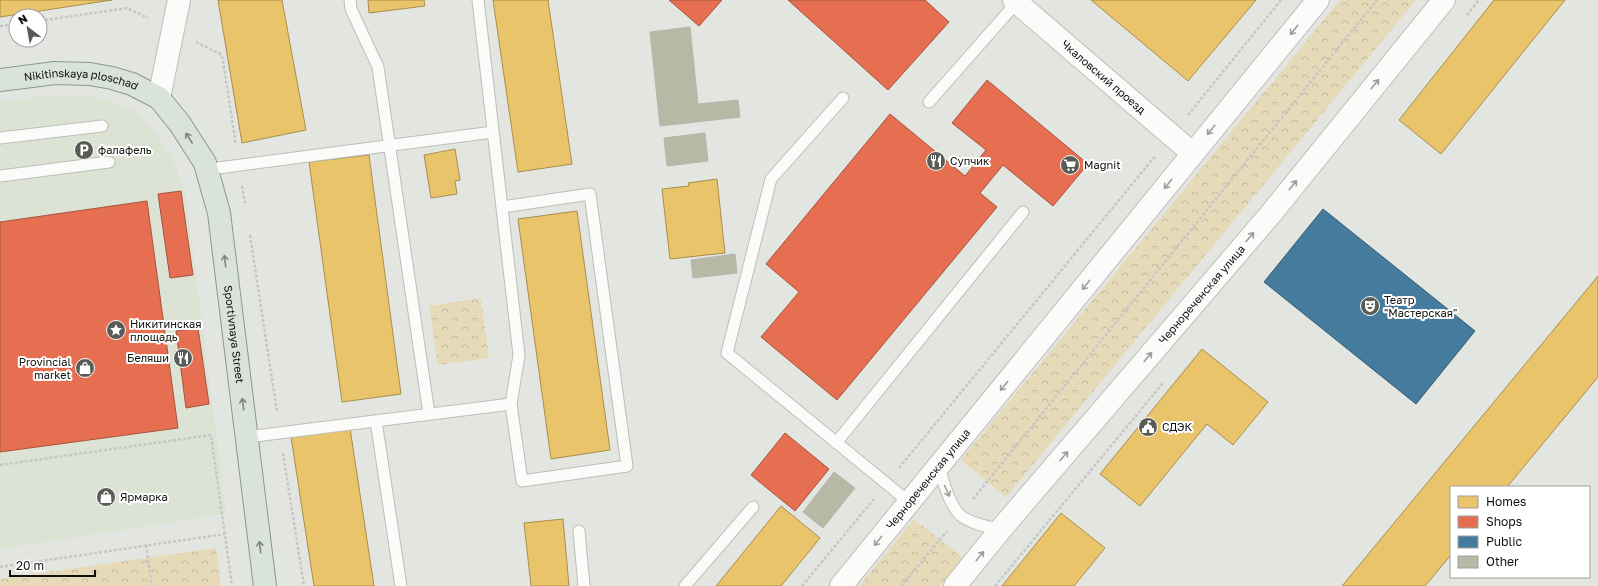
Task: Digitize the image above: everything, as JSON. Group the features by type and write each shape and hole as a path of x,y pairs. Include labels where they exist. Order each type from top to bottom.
{"main road":[{"name":"Nikitinskaya ploschad","path":"0,80 55,73 90,74 112,78 132,84 159,98"},
{"name":"Sportivnaya Street","path":"159,98 180,124 204,163 201,170 219,213 265,586"}],"street":[{"path":"159,98 179,0"},
{"name":"Чернореченская улица","path":"841,586 1318,0"},
{"name":"Чернореченская улица","path":"955,586 1001,529 1269,216 1444,0"},
{"name":"Чкаловский проезд","path":"1016,1 1192,153"}],"lane":[{"path":"350,0 350,9 378,67 429,414"},
{"path":"478,0 493,132 502,207 520,355 512,404 522,481 627,466 590,194 502,207"},
{"path":"929,102 1016,1"},
{"path":"843,98 771,179 728,353 886,484 910,502"},
{"path":"0,138 102,126"},
{"path":"201,170 493,132"},
{"path":"0,176 109,162"},
{"path":"836,443 1023,212"},
{"path":"247,437 512,404"},
{"path":"376,421 401,586"},
{"path":"939,466 946,491 960,514 980,525 1001,529"},
{"path":"685,586 753,507"},
{"path":"579,531 584,586"}],"path":[{"path":"802,586 1281,0"},
{"path":"901,586 1377,0"},
{"path":"48,20 127,8"},
{"path":"0,465 211,434 232,586"},
{"path":"0,567 225,534"},
{"path":"146,546 152,586"}],"shaded area":[{"name":"Никитинская площадь","path":"50,95 91,96 116,103 138,112 162,142 173,159 186,196 226,514 0,549 0,102"}],"green space":[{"path":"1340,0 1416,0 1006,497 961,460"},
{"path":"481,298 489,358 438,365 429,306"},
{"path":"914,519 963,558 940,586 859,586"},
{"path":"216,548 221,586 0,586 0,579"}],"building: Homes":[{"path":"0,0 112,0 48,10 48,8 8,8 8,16 0,17"},
{"path":"218,0 282,0 306,130 242,143"},
{"path":"368,0 424,0 425,6 369,13"},
{"path":"493,0 548,0 572,164 518,172"},
{"path":"1091,0 1256,0 1188,81"},
{"path":"1494,0 1565,0 1441,154 1399,120"},
{"path":"455,149 460,180 455,181 457,194 431,198 424,155"},
{"path":"369,155 401,394 342,402 309,162"},
{"path":"717,179 725,253 670,259 662,189 689,186 688,183"},
{"path":"577,211 610,450 551,459 518,219"},
{"path":"1598,276 1598,377 1508,486 1450,486 1450,556 1425,586 1342,586"},
{"path":"1202,349 1268,402 1233,445 1207,424 1140,506 1100,474"},
{"path":"350,428 374,586 314,586 291,437"},
{"path":"781,506 820,538 781,586 716,586"},
{"path":"1061,513 1105,548 1074,586 1002,586"},
{"path":"563,519 569,586 531,586 524,523"}],"building: Shops":[{"path":"669,0 722,0 699,26"},
{"path":"788,0 925,0 949,22 888,90"},
{"path":"987,80 1088,164 1053,206 1003,165 980,193 997,207 837,400 761,337 799,292 766,264 890,114 965,176 986,150 952,123"},
{"path":"181,191 193,275 170,278 158,194"},
{"name":"Provincial market","path":"147,201 178,428 0,452 0,222"},
{"path":"198,328 209,404 186,408 176,331"},
{"path":"785,433 829,469 795,511 751,475"}],"building: Public":[{"name":"Театр \"Мастерская\"","path":"1323,209 1475,331 1416,404 1264,282"}],"building: Other":[{"path":"690,27 698,104 738,100 740,117 660,126 650,32"},
{"path":"705,133 708,161 667,166 664,138"},
{"path":"735,254 737,273 693,278 691,260"},
{"path":"834,472 855,488 823,528 803,512"}],"place":[{"name":"фалафель","path":"84,150"},
{"name":"Супчик","path":"936,161"},
{"name":"Magnit","path":"1070,165"},
{"name":"Театр \"Мастерская\"","path":"1370,306"},
{"name":"Никитинская площадь","path":"116,330"},
{"name":"Беляши","path":"183,358"},
{"name":"Provincial market","path":"85,368"},
{"name":"СДЭК","path":"1148,427"},
{"name":"Ярмарка","path":"106,497"}]}
